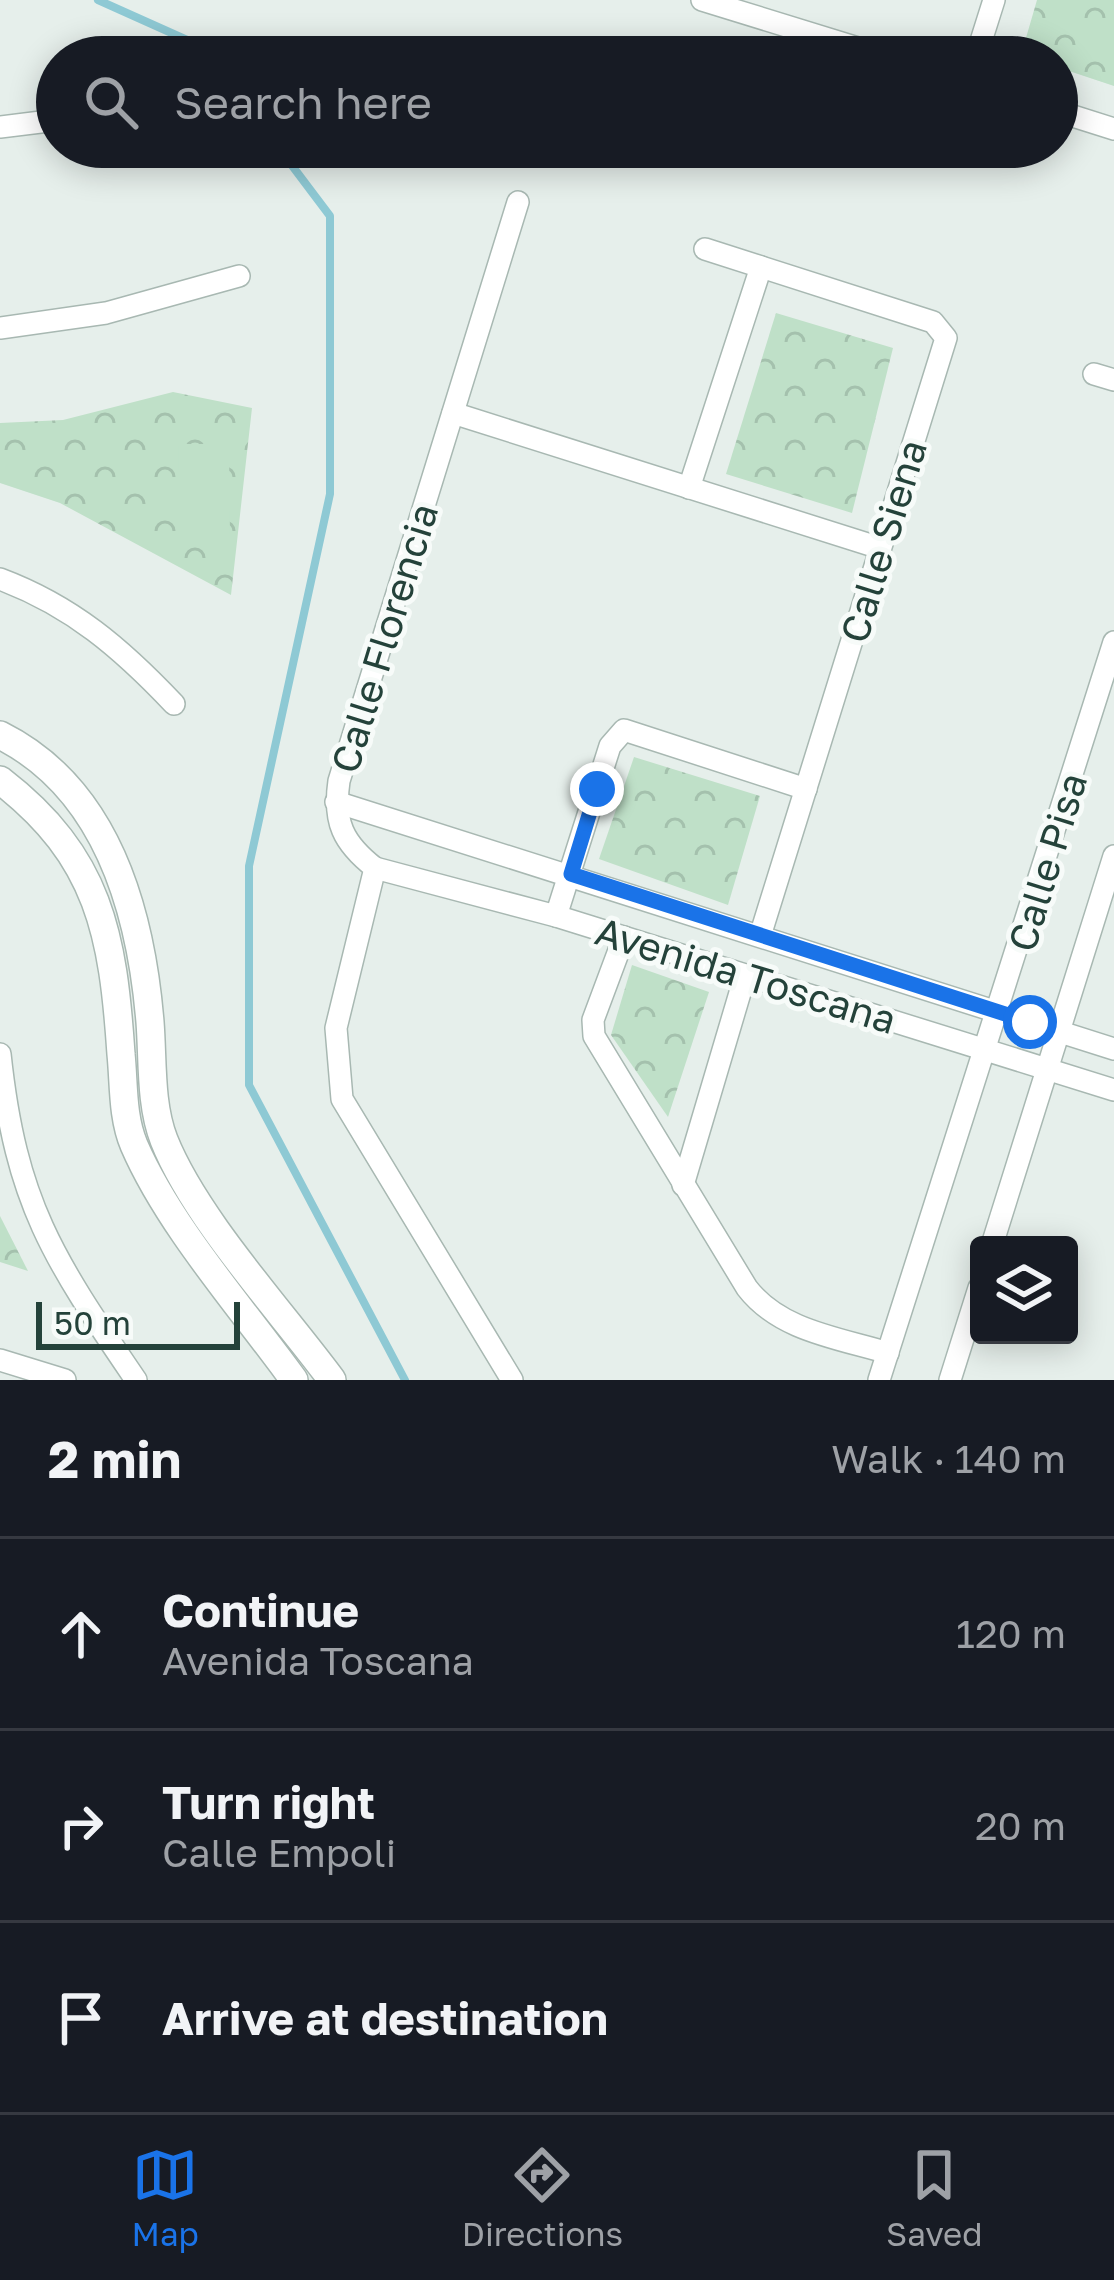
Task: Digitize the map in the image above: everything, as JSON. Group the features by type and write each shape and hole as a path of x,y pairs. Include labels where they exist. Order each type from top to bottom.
{"street":[{"path":"702,0 819,36"},
{"path":"983,36 994,0"},
{"path":"1078,118 1114,129"},
{"path":"0,127 36,123"},
{"name":"Calle Florencia","path":"375,868 345,840 336,802 518,202"},
{"name":"Calle Siena","path":"705,249 942,328 946,338 760,936"},
{"path":"689,488 761,267"},
{"path":"0,328 106,313 238,276"},
{"path":"453,413 880,548"},
{"path":"0,578 46,596 86,621 174,704"},
{"name":"Calle Pisa","path":"1000,1012 1114,642"},
{"path":"556,916 610,746 624,730 806,790"},
{"path":"0,735 42,766 81,806 118,866 136,921 162,1136 195,1195 332,1380"},
{"path":"0,781 34,807 59,835 95,892 116,979 132,1142 158,1190 294,1380"},
{"name":"Avenida Toscana","path":"336,802 1114,1049"},
{"name":"Calle Pisa","path":"1060,1031 1114,856"},
{"path":"375,868 336,1028 334,1052 342,1099 512,1380"},
{"name":"Avenida Toscana","path":"375,868 556,916 1114,1090"},
{"path":"624,937 593,1020 594,1036 683,1185 758,1302 792,1324 888,1353"},
{"path":"683,1185 746,976"},
{"path":"879,1380 1000,1012"},
{"path":"995,1236 1060,1031"},
{"path":"0,1054 8,1126 28,1204 50,1250 136,1380"},
{"path":"132,1142 162,1136"},
{"path":"950,1380 970,1317"},
{"path":"0,1360 65,1380"}],"green space":[{"path":"1037,0 1114,0 1114,86 1078,74 1078,36 1027,36"},
{"path":"776,313 893,348 852,513 726,474"},
{"path":"173,392 252,408 231,595 60,503 0,483 0,423 63,420"},
{"path":"178,444 229,444 230,536 179,536"},
{"path":"634,757 760,796 728,905 599,859"},
{"path":"632,965 709,992 668,1117 611,1035"},
{"path":"0,1216 28,1271 0,1262"}],"waterway":[{"path":"98,0 178,36"},
{"path":"294,168 330,216 330,494 249,866 249,1085 405,1380"}],"route":[{"path":"597,789 571,874 1030,1022"}]}
